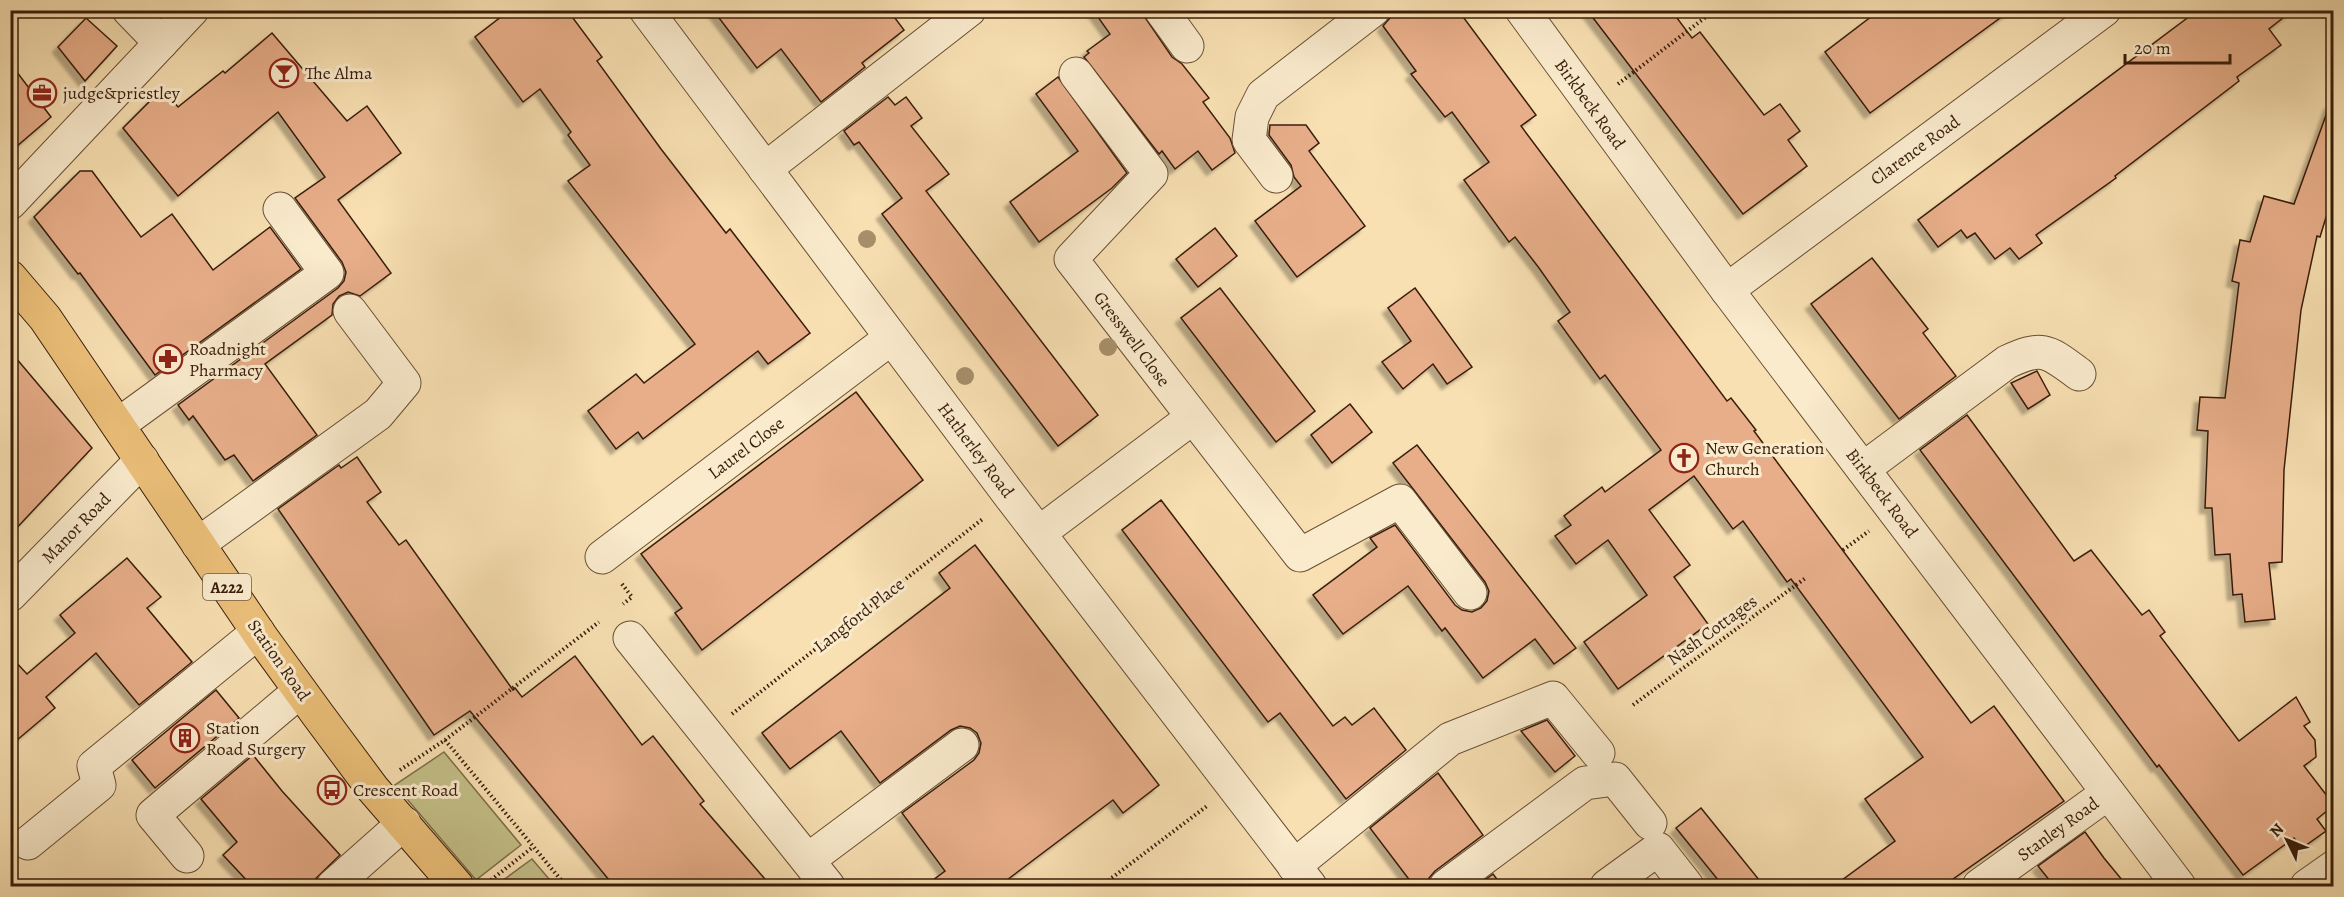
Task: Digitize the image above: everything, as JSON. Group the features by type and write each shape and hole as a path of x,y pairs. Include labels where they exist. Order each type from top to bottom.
{"main road":[{"name":"Station Road","path":"10,277 45,318 300,691 373,789 457,886"}],"street":[{"path":"129,10 161,43"},
{"path":"10,203 192,10"},
{"name":"Hatherley Road","path":"646,10 1011,497 1302,876"},
{"path":"765,169 969,10"},
{"path":"1161,10 1188,46"},
{"path":"1276,176 1249,140 1252,117 1263,94 1373,10"},
{"name":"Birkbeck Road","path":"1522,10 1727,290 2179,886"},
{"name":"Clarence Road","path":"1727,290 2104,10"},
{"name":"Gresswell Close","path":"1076,74 1151,174 1071,259 1300,555 1400,501 1470,593"},
{"path":"118,425 327,273 280,209"},
{"path":"198,544 378,414 404,384 350,311"},
{"name":"Laurel Close","path":"602,557 891,338"},
{"path":"1863,469 2007,362 2031,350 2054,356 2079,374"},
{"path":"1039,533 1192,418"},
{"name":"Manor Road","path":"15,581 142,460"},
{"path":"621,625 828,886"},
{"path":"28,843 99,785 94,766 258,632"},
{"path":"187,856 153,815 300,691"},
{"path":"1302,876 1450,739 1554,698 1598,753"},
{"path":"807,860 962,745"},
{"path":"1446,886 1585,783 1615,779 1650,823"},
{"name":"Stanley Road","path":"1979,886 2108,793"},
{"path":"333,886 404,823"},
{"path":"1607,886 1658,849 1688,886"},
{"path":"2307,886 2334,867"}],"path":[{"path":"1591,105 1715,10"},
{"name":"Langford Place","path":"707,733 1011,497"},
{"path":"373,789 621,625 632,597 602,557"},
{"name":"Nash Cottages","path":"1633,705 1807,577"},
{"path":"445,740 566,886"},
{"path":"1101,886 1234,786"},
{"path":"484,886 533,847"}],"shaded area":[{"path":"444,752 521,845 476,880 395,785"},
{"path":"532,859 555,886 495,886"}],"building":[{"path":"510,10 567,10 602,57 597,61 661,149 726,233 730,229 810,333 768,364 758,351 643,439 638,432 616,449 588,411 636,374 644,383 695,344 568,181 590,165 568,135 571,132 540,89 523,102 475,37"},
{"path":"713,10 889,10 904,30 862,63 865,67 821,102 781,49 757,68"},
{"path":"1093,10 1140,10 1172,57 1182,64 1209,98 1203,102 1230,138 1235,153 1212,170 1198,151 1175,169 1162,151 1159,154 1084,57 1089,53 1087,51 1110,34"},
{"path":"1391,10 1458,10 1536,115 1521,126 1727,401 1731,398 1756,430 1754,431 1971,723 1994,706 2064,801 1943,886 1834,886 1895,841 1865,799 1923,757 1791,579 1787,582 1743,521 1733,529 1694,476 1649,510 1690,565 1674,577 1708,624 1618,689 1584,642 1647,595 1608,540 1576,564 1555,536 1571,525 1564,516 1602,487 1605,492 1661,450 1605,375 1600,379 1558,321 1570,312 1539,268 1515,237 1509,242 1464,180 1489,162 1452,112 1445,117 1411,74 1416,71 1383,26 1390,18"},
{"path":"1587,10 1671,10 1692,38 1700,32 1764,115 1780,104 1800,131 1788,140 1807,166 1743,214"},
{"path":"1880,10 2011,10 1870,113 1825,52"},
{"path":"2198,10 2293,10 2269,29 2281,45 2237,77 2239,81 2115,176 2116,178 2036,235 2042,243 2019,259 2010,248 1995,259 1975,233 1967,238 1961,230 1938,247 1918,220"},
{"path":"86,18 117,46 85,81 58,47"},
{"path":"272,33 347,121 367,106 401,153 338,200 391,273 360,296 348,292 339,296 333,304 332,315 265,364 317,435 253,481 234,455 225,460 193,416 189,420 178,405 338,288 344,281 346,272 342,262 295,198 325,177 278,112 178,196 123,128 163,88 178,107 223,71 225,73"},
{"path":"10,63 51,117 10,152"},
{"path":"1058,77 1127,173 1112,188 1039,242 1010,202 1078,151 1036,94"},
{"path":"888,97 895,105 906,97 922,118 911,126 949,174 926,191 1098,415 1058,446 882,214 902,198 859,142 854,145 844,131"},
{"path":"2330,104 2334,104 2334,191 2320,237 2317,236 2301,310 2284,470 2282,562 2269,563 2275,619 2245,622 2242,594 2233,595 2230,554 2215,555 2212,508 2205,508 2208,431 2197,430 2200,397 2225,398 2239,283 2232,281 2240,240 2250,242 2264,196 2294,204"},
{"path":"1270,125 1306,125 1319,143 1309,151 1365,226 1297,277 1255,221 1301,186 1294,177 1291,165 1269,135"},
{"path":"80,171 92,171 141,237 172,214 213,270 270,227 301,269 155,375 80,273 78,274 34,217"},
{"path":"1215,228 1237,256 1198,287 1176,259"},
{"path":"1872,258 1928,329 1923,333 1956,376 1899,419 1811,304"},
{"path":"1220,288 1315,411 1276,442 1181,318"},
{"path":"1415,288 1472,367 1447,384 1433,364 1403,389 1382,362 1411,341 1388,308"},
{"path":"10,351 92,448 10,535"},
{"path":"2037,371 2050,395 2028,409 2011,383"},
{"path":"856,392 923,480 702,650 675,613 682,608 641,554"},
{"path":"1350,404 1372,432 1332,463 1311,435"},
{"path":"1967,415 2074,561 2091,550 2142,615 2149,610 2165,632 2160,636 2239,741 2296,697 2310,722 2304,726 2315,740 2316,757 2304,766 2334,805 2317,819 2326,831 2302,848 2294,838 2243,875 2159,765 2157,767 1920,450"},
{"path":"1417,445 1576,648 1554,664 1535,639 1483,678 1445,628 1442,631 1408,586 1343,634 1313,595 1377,547 1370,538 1395,525 1455,605 1462,610 1472,612 1481,608 1487,601 1489,591 1485,582 1393,463"},
{"path":"357,457 381,492 367,502 399,545 406,540 513,690 515,688 522,697 575,656 642,745 653,736 704,801 700,804 771,886 614,886 470,711 434,735 278,509 339,465 341,468"},
{"path":"1161,500 1333,726 1345,717 1352,725 1374,708 1406,750 1346,799 1280,713 1268,722 1122,530"},
{"path":"975,545 1159,785 1123,813 1113,800 999,886 925,886 945,871 902,813 974,760 979,753 981,743 977,733 970,728 960,726 951,730 880,783 841,731 790,769 762,733 950,588 939,573"},
{"path":"127,558 161,597 147,608 192,662 139,705 96,653 46,697 55,708 10,746 10,656 27,674 75,633 60,615"},
{"name":"Station Road Surgery","path":"216,690 239,718 155,788 132,760"},
{"path":"1547,720 1575,756 1555,772 1521,731"},
{"path":"253,755 340,855 308,886 252,886 223,855 237,842 201,799"},
{"path":"1438,773 1483,835 1435,871 1429,878 1428,886 1414,886 1370,828"},
{"path":"1701,808 1764,886 1723,886 1676,828"},
{"path":"2085,832 2127,886 2054,886 2038,866"},
{"path":"1493,874 1502,886 1477,886"}],"place":[{"name":"The Alma","path":"284,73"},
{"name":"judge&priestley","path":"42,93"},
{"name":"Roadnight Pharmacy","path":"168,359"},
{"name":"New Generation Church","path":"1684,458"},
{"name":"Station Road Surgery","path":"185,738"},
{"name":"Crescent Road","path":"332,790"}]}
